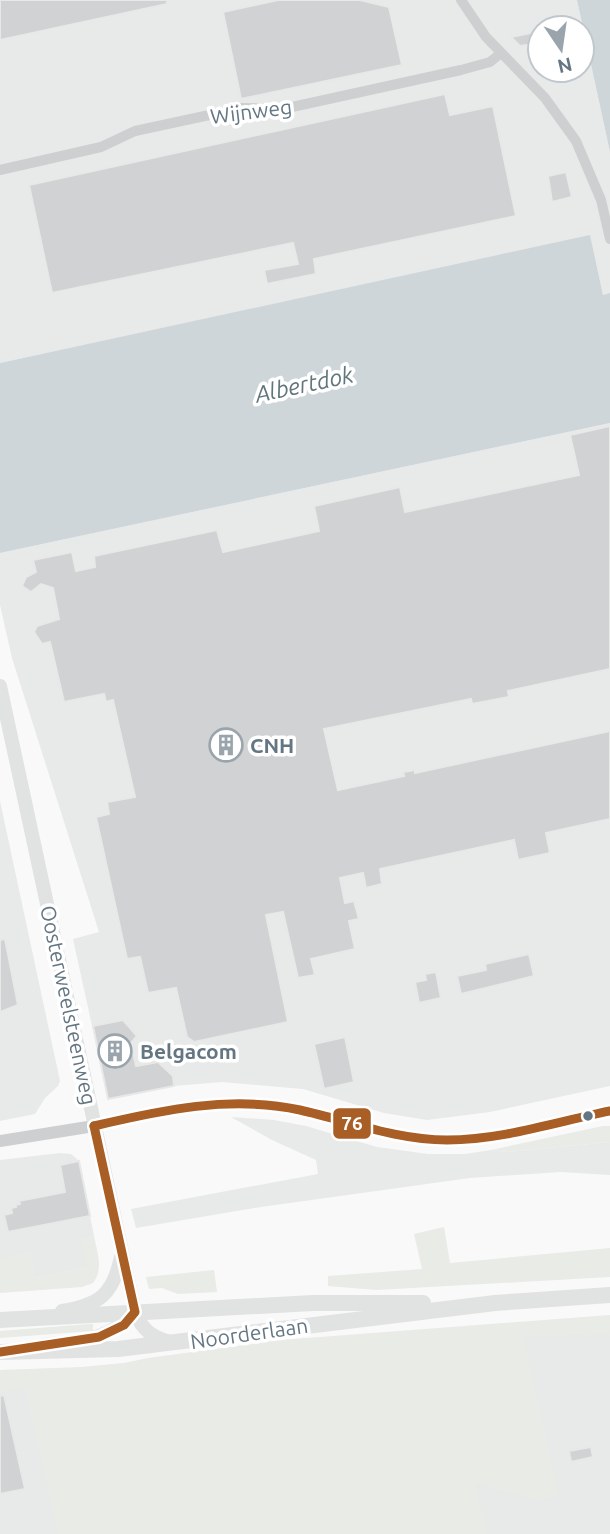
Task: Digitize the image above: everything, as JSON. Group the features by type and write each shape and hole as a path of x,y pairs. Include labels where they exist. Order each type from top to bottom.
{"main road":[{"name":"Oosterweelsteenweg","path":"0,686 135,1312 141,1326 150,1335 175,1343"},
{"path":"26,1317 79,1308 103,1297 115,1282 122,1252"},
{"name":"Noorderlaan","path":"1,1352 82,1351 175,1343 495,1303 610,1295"},
{"name":"Noorderlaan","path":"0,1320 313,1303 495,1303"},
{"name":"Noorderlaan","path":"1,1352 99,1337 124,1325 135,1312"}],"street":[{"path":"461,0 501,53 545,98 576,141 601,200 610,239"},
{"name":"Wijnweg","path":"0,170 101,147 135,131 242,108 283,108 490,62 501,53"},
{"path":"0,1141 94,1126 192,1104 223,1103 299,1110 380,1132 446,1140 498,1134 610,1111"}],"shaded area":[{"path":"0,0 577,0 580,14 526,14 526,84 595,84 610,152 610,293 603,295 590,236 0,363"},
{"path":"610,423 610,1086 490,1112 427,1120 384,1113 303,1089 222,1082 174,1086 108,1099 73,939 99,932 12,658 0,605 0,553"},
{"path":"0,801 60,1081 35,1114 0,1121"},
{"path":"231,1117 274,1120 306,1126 377,1147 428,1154 465,1154 491,1150 508,1152 610,1142 610,1175 561,1172 470,1178 261,1207 136,1228 131,1209 318,1174 316,1160"},
{"path":"610,1126 610,1142 508,1152 491,1150"},
{"path":"71,1154 79,1161 94,1236 81,1240 87,1267 36,1278 0,1259 0,1160"},
{"path":"444,1227 450,1263 610,1248 610,1277 376,1290 328,1286 328,1276 422,1269 414,1234"},
{"path":"94,1236 99,1266 93,1283 82,1287 0,1293 0,1259 30,1252 36,1278 86,1267 80,1240"},
{"path":"214,1270 217,1292 178,1294 162,1288 149,1289 146,1277"},
{"path":"610,1315 610,1335 523,1336 559,1495 538,1500 475,1483 488,1534 58,1534 25,1388 0,1392 0,1370 124,1363 281,1340"},
{"path":"93,1324 93,1331 0,1338 0,1331"},
{"path":"523,1335 610,1335 610,1534 0,1534 0,1377"}],"water":[{"path":"577,0 610,0 610,152 595,84 596,14 580,14"},
{"name":"Albertdok","path":"590,235 603,295 610,293 610,423 0,553 0,363"}],"building":[{"path":"0,0 167,0 167,4 0,40"},
{"path":"278,0 360,0 389,7 402,65 241,99 223,12"},
{"path":"526,34 526,45 520,46 511,37"},
{"path":"445,94 450,115 493,106 516,216 314,259 316,274 267,284 264,270 298,264 293,243 52,293 29,185"},
{"path":"566,172 572,197 552,202 548,176"},
{"name":"CNH","path":"610,426 610,669 508,691 509,697 472,704 471,699 324,729 338,790 404,776 403,772 415,770 415,773 610,731 610,819 546,833 550,853 518,860 514,840 380,869 382,884 366,888 363,873 340,878 345,903 354,901 359,919 349,921 355,949 311,959 315,975 298,978 283,912 266,915 288,1022 194,1042 187,1037 176,988 148,993 140,957 127,959 96,817 109,814 107,802 135,797 113,700 106,702 104,694 64,702 50,642 42,644 34,632 37,626 59,619 53,588 41,584 31,592 22,586 26,577 36,572 33,560 72,552 76,571 95,567 94,556 217,530 223,552 319,531 314,506 400,487 405,512 579,475 570,435"},
{"path":"5,939 18,1005 0,1012 0,940"},
{"path":"529,954 534,976 461,994 457,976 486,970 485,964"},
{"path":"436,972 441,998 419,1003 415,982 426,980 425,974"},
{"name":"Belgacom","path":"123,1020 137,1036 131,1043 136,1066 158,1062 173,1076 174,1086 108,1099 93,1026"},
{"path":"345,1037 354,1082 324,1089 314,1044"},
{"path":"79,1161 90,1216 8,1232 4,1215 12,1213 11,1208 20,1204 19,1201 65,1192 60,1165"},
{"path":"4,1395 25,1489 0,1494 0,1396"},
{"path":"591,1447 593,1457 571,1462 569,1451"}],"transit line":[{"name":"76","path":"94,1126 196,1106 248,1104 300,1110 409,1137 447,1140 509,1134 610,1111"},
{"name":"76","path":"0,1352 99,1337 124,1325 135,1312 94,1126"}],"place":[{"name":"CNH","path":"226,745"},
{"name":"Belgacom","path":"115,1051"}]}
